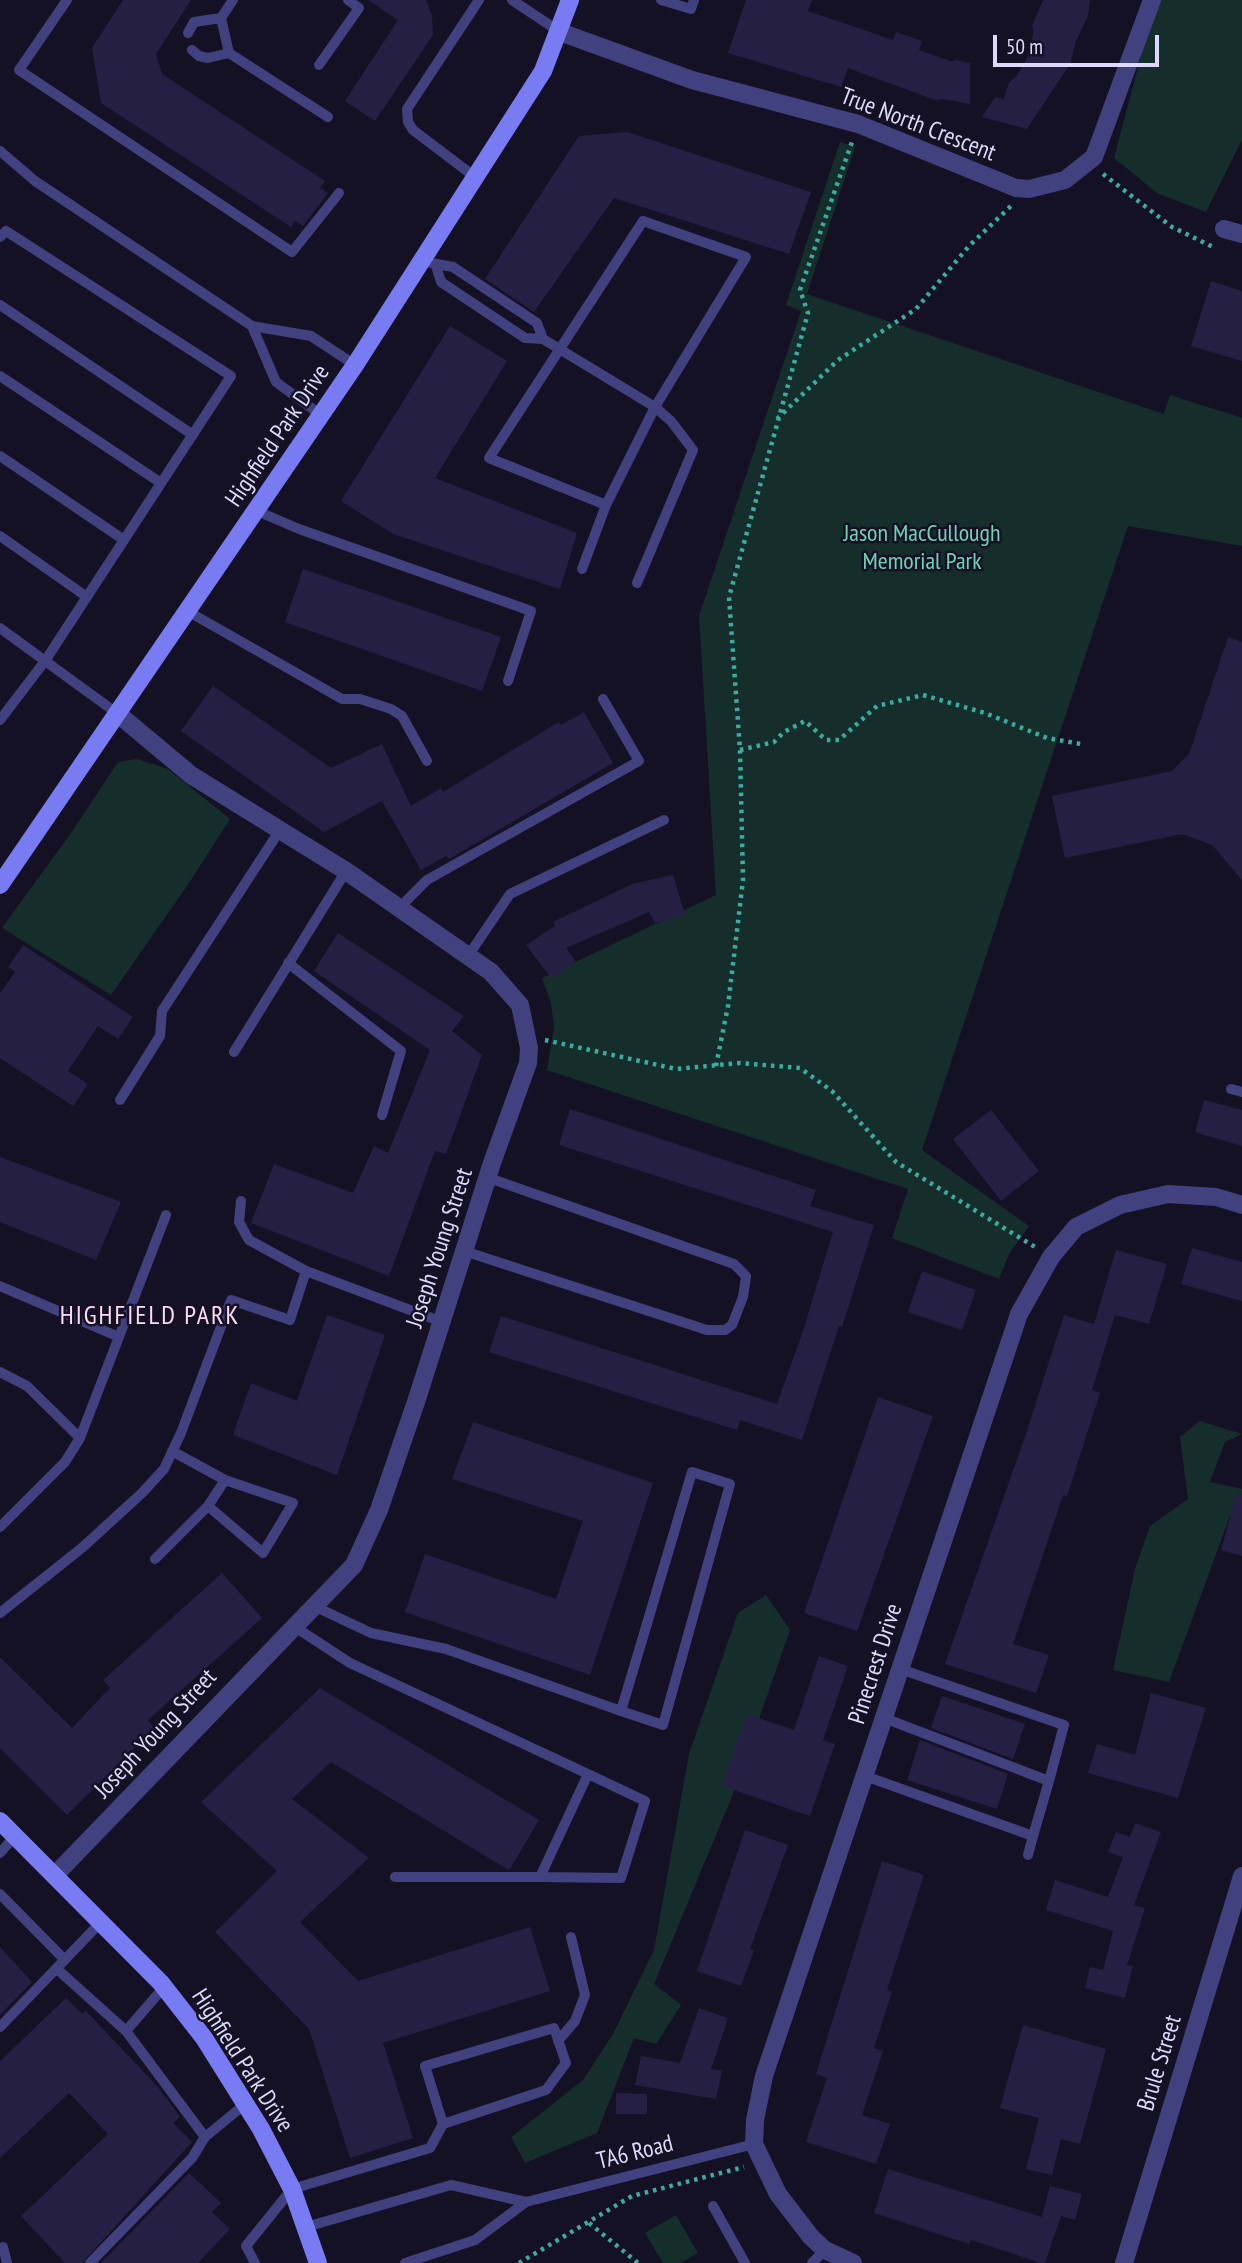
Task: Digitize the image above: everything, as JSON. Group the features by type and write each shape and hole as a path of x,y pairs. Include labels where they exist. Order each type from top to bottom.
{"street":[{"name":"Highfield Park Drive","path":"0,885 189,612 355,365 429,262 475,177 543,71 570,0"},
{"path":"1028,189 1053,185 1088,164 1100,146 1152,0"},
{"name":"True North Crescent","path":"560,32 692,80 858,124 1016,188 1028,189"},
{"path":"1224,229 1242,234"},
{"name":"Joseph Young Street","path":"55,1875 354,1565 383,1498 528,1063 528,1033 520,1005 503,982 346,871 191,775 118,714"},
{"name":"Pinecrest Drive","path":"853,2263 825,2250 793,2216 760,2163 754,2144 755,2120 764,2076 1019,1314 1051,1257 1076,1227 1120,1205 1168,1194 1216,1198 1242,1205"},
{"name":"Highfield Park Drive","path":"0,1821 164,1987 204,2038 261,2129 292,2189 318,2263"},
{"name":"Brule Street","path":"1124,2263 1242,1876"}],"lane":[{"path":"67,0 19,70 292,252 339,193"},
{"path":"233,0 221,18 229,53 328,117"},
{"path":"319,65 359,8 348,0"},
{"path":"475,177 413,130 408,122 407,109 479,0"},
{"path":"512,0 560,32"},
{"path":"662,0 691,9 694,0"},
{"path":"188,33 194,22 221,18"},
{"path":"192,50 199,56 208,58 229,53"},
{"path":"0,151 35,181 252,326 311,336 355,365"},
{"path":"582,569 606,505 655,407 746,257 643,220 561,351 489,458 606,505"},
{"path":"0,237 6,231 231,376 45,661 0,720"},
{"path":"429,262 453,267 537,323 543,339"},
{"path":"429,262 441,282 524,338 543,339 655,407 671,421 693,450 638,583"},
{"path":"0,305 192,435"},
{"path":"252,326 276,383 321,415"},
{"path":"0,376 161,483"},
{"path":"0,456 124,540"},
{"path":"257,511 299,529 531,611 508,681"},
{"path":"0,536 87,597"},
{"path":"189,612 342,699 360,699 391,709 402,716 427,761"},
{"path":"0,628 118,714"},
{"path":"399,908 427,880 639,761 603,699"},
{"path":"468,956 510,894 664,820"},
{"path":"120,1100 160,1036 162,1011 280,830"},
{"path":"234,1052 346,871"},
{"path":"288,964 401,1051 382,1115"},
{"path":"464,1251 707,1330 725,1330 733,1325 743,1297 746,1276 734,1264 489,1178"},
{"path":"241,1201 239,1222 249,1240 306,1270 442,1322"},
{"path":"0,1527 65,1462 80,1438 166,1215"},
{"path":"0,1613 47,1578 132,1503 164,1469 232,1300 290,1320 306,1270"},
{"path":"0,1286 119,1337"},
{"path":"0,1372 27,1386 80,1438"},
{"path":"172,1451 225,1480 293,1503 263,1553 208,1507"},
{"path":"316,1607 372,1633 446,1649 621,1712 663,1725 730,1484 692,1472 621,1712"},
{"path":"155,1559 208,1507 225,1480"},
{"path":"295,1627 350,1664 645,1801 621,1878 395,1877"},
{"path":"900,1669 1064,1724 1028,1855"},
{"path":"884,1718 1049,1781"},
{"path":"540,1877 588,1774"},
{"path":"865,1776 1033,1836"},
{"path":"0,1853 15,1836"},
{"path":"0,1894 61,1965 127,2031 205,2137"},
{"path":"0,2027 101,1922"},
{"path":"558,2041 575,2021 585,1995 571,1937"},
{"path":"127,2031 164,1987"},
{"path":"255,2263 246,2246 292,2189 430,2148 443,2124 546,2090 566,2063 554,2028 425,2066 443,2124"},
{"path":"90,2263 192,2158 205,2137 244,2105"},
{"name":"TA6 Road","path":"405,2263 475,2240 526,2202 754,2144"},
{"name":"TA6 Road","path":"306,2227 451,2185 526,2202"},
{"path":"713,2206 745,2263"},
{"path":"1,2247 7,2263"},
{"path":"811,2263 825,2250"}],"path":[{"path":"716,1066 728,1006 743,880 740,750 729,597 774,442 776,419 794,369 808,313 800,290 858,124"},
{"path":"1088,164 1172,227 1213,247"},
{"path":"776,419 838,360 916,309 969,246 1028,189"},
{"path":"740,750 774,742 784,732 805,721 826,740 839,740 877,706 923,695 985,713 1047,738 1081,744"},
{"path":"528,1063 546,1039 676,1069 740,1063 800,1068 832,1091 896,1162 1051,1257"},
{"path":"519,2263 632,2196 760,2163"},
{"path":"589,2223 638,2263"}],"green space":[{"path":"1156,0 1242,0 1242,140 1206,212 1157,193 1114,158"},
{"name":"Jason MacCullough Memorial Park","path":"840,142 855,147 807,294 1164,414 1170,395 1242,418 1242,546 1128,526 922,1150 1029,1226 1009,1254 999,1279 892,1238 908,1189 547,1070 554,1027 551,1003 542,978 716,895 699,616 801,311 786,305"},
{"path":"137,759 168,769 230,819 111,995 2,928 71,833 118,762"},
{"path":"1200,1421 1242,1434 1225,1442 1210,1482 1242,1489 1242,1514 1230,1516 1169,1682 1113,1670 1135,1569 1150,1526 1188,1499 1180,1437"},
{"path":"766,1595 790,1630 731,1799 654,1984 681,2005 656,2044 634,2038 597,2133 525,2163 511,2137 583,2080 613,2034 654,1950 689,1754 738,1613"},
{"path":"676,2215 698,2253 680,2263 663,2263 645,2233"}],"building":[{"path":"123,0 191,0 156,54 162,74 325,181 320,188 328,193 303,226 295,221 291,227 101,103 92,48"},
{"path":"368,0 426,0 432,15 433,35 375,121 345,101 398,20"},
{"path":"746,0 812,0 808,11 893,40 896,32 922,41 919,50 953,62 955,60 970,63 970,104 935,100 848,68 841,87 728,53"},
{"path":"1043,0 1090,0 1088,16 1076,41 1070,64 1027,129 982,117 995,97 1004,99 1009,83 1016,77 1027,58 1034,31 1032,26"},
{"path":"627,132 811,192 789,254 614,198 534,312 485,279 579,136"},
{"path":"1211,281 1242,291 1242,361 1191,346"},
{"path":"450,326 507,361 435,478 577,533 560,589 393,534 341,501"},
{"path":"303,569 501,637 482,691 285,622"},
{"path":"1228,637 1242,642 1242,880 1212,845 1182,834 1065,858 1052,796 1172,771 1189,754"},
{"path":"213,686 331,768 382,744 411,806 441,788 443,792 559,722 561,725 584,712 613,763 449,859 446,856 421,870 382,801 324,832 181,731"},
{"path":"673,875 685,915 655,923 649,912 566,948 576,962 552,979 526,945 555,926 553,922 632,884"},
{"path":"338,933 464,1016 452,1031 482,1055 446,1154 435,1151 389,1276 251,1223 274,1164 353,1193 374,1146 388,1153 430,1050 314,971"},
{"path":"23,945 133,1017 118,1039 98,1026 68,1071 88,1084 73,1106 0,1058 0,993 15,972 8,967"},
{"path":"1204,1100 1242,1110 1242,1146 1195,1132"},
{"path":"570,1109 816,1190 810,1206 874,1225 802,1440 740,1420 737,1430 489,1352 501,1316 777,1404 803,1331 833,1232 559,1145"},
{"path":"991,1110 1039,1171 1001,1201 953,1139"},
{"path":"0,1157 121,1202 96,1260 0,1222"},
{"path":"1192,1248 1242,1262 1242,1301 1181,1284"},
{"path":"1116,1250 1167,1264 1149,1324 1115,1315 1092,1390 1100,1393 1067,1496 1063,1495 1013,1644 1049,1655 1036,1693 945,1664 1025,1437 1064,1315 1094,1324"},
{"path":"922,1271 976,1290 962,1330 908,1312"},
{"path":"327,1315 385,1335 337,1475 233,1435 251,1383 297,1401"},
{"path":"878,1397 933,1416 857,1631 804,1613"},
{"path":"473,1422 653,1483 590,1675 405,1612 425,1554 556,1599 583,1521 452,1479"},
{"path":"1237,1493 1242,1494 1242,1556 1221,1550"},
{"path":"222,1573 262,1618 148,1720 154,1728 67,1815 0,1748 0,1657 72,1728 110,1688 103,1680"},
{"path":"819,1656 848,1666 823,1740 835,1744 810,1816 722,1786 747,1714 794,1730"},
{"path":"320,1688 539,1820 510,1869 507,1869 331,1762 292,1799 369,1858 300,1922 358,1981 530,1927 550,1991 383,2043 413,2138 350,2158 309,2029 215,1932 277,1871 201,1802"},
{"path":"1151,1693 1206,1708 1178,1798 1088,1773 1097,1744 1135,1755"},
{"path":"942,1696 1025,1724 1013,1759 931,1728"},
{"path":"920,1740 1008,1774 997,1809 907,1780"},
{"path":"1135,1823 1161,1832 1134,1905 1145,1908 1127,1965 1133,1966 1125,1998 1085,1988 1090,1967 1103,1970 1113,1931 1046,1910 1055,1880 1108,1897 1123,1857 1108,1852 1116,1832 1130,1837"},
{"path":"745,1830 788,1845 750,1949 754,1950 741,1986 697,1971"},
{"path":"882,1861 924,1875 887,1990 892,1992 874,2048 883,2051 862,2115 890,2124 876,2164 806,2142 827,2078 816,2074"},
{"path":"0,1947 32,1982 0,2015"},
{"path":"66,1998 82,2014 86,2011 157,2086 180,2117 173,2123 192,2142 82,2263 65,2263 21,2216 108,2134 69,2093 0,2158 0,2061"},
{"path":"699,2008 728,2018 711,2069 722,2071 716,2099 635,2085 641,2056 680,2063"},
{"path":"1023,2025 1106,2049 1080,2144 1061,2139 1052,2175 1026,2169 1039,2118 1000,2108"},
{"path":"616,2093 647,2094 647,2114 616,2114"},
{"path":"888,2169 1042,2217 1050,2186 1082,2194 1075,2220 1061,2216 1045,2263 1041,2263 971,2240 969,2244 874,2213"},
{"path":"189,2173 221,2203 212,2212 230,2229 198,2263 101,2263"}],"district":[{"name":"HIGHFIELD PARK","path":"150,1317"}]}
